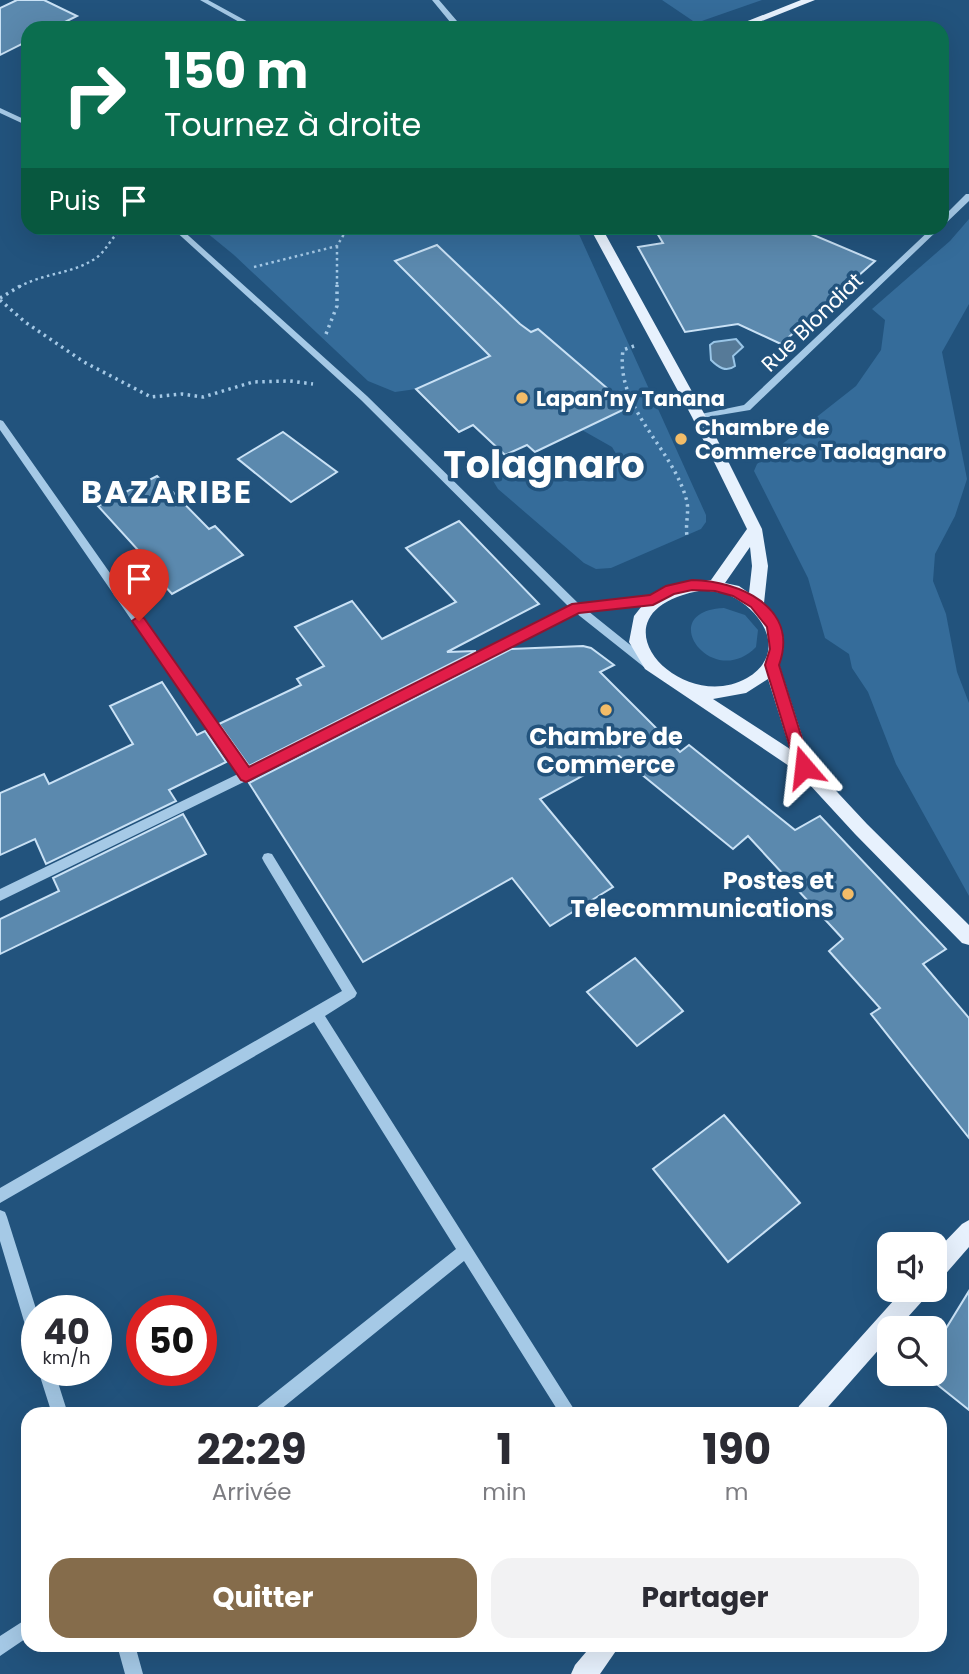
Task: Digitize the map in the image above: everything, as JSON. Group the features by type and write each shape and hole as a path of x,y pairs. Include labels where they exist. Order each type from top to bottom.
{"main road":[{"path":"754,21 810,0"},
{"path":"600,235 659,340 755,529 760,566 756,604"},
{"path":"715,586 755,529"},
{"path":"682,687 703,692 724,692 743,687 760,678 772,665 778,649 776,633 769,617 756,604 737,592 715,586 692,585 671,590 653,600 641,614 636,631 639,649 650,666 664,678 804,767 861,829 969,937"},
{"path":"772,665 804,767"},
{"path":"947,1256 969,1231"},
{"path":"813,1407 906,1302"},
{"path":"584,1674 602,1652"}],"street":[{"path":"203,0 242,21"},
{"path":"435,0 453,21"},
{"path":"0,110 21,120"},
{"path":"949,215 969,196"},
{"path":"184,235 364,398 577,608 650,666"},
{"name":"Rue Blondiat","path":"699,417 747,408 929,235"},
{"path":"0,423 246,776"},
{"path":"0,895 246,776 577,608 653,600"},
{"path":"0,1196 350,993 268,858"},
{"path":"316,1014 564,1407"},
{"path":"0,1217 24,1295"},
{"path":"271,1407 464,1252"},
{"path":"51,1386 58,1407"},
{"path":"0,1647 21,1631"},
{"path":"128,1652 134,1674"}],"path":[{"path":"115,235 98,257 70,271 24,284 0,299 25,322 84,362 151,397 182,394 203,397 253,382 290,381 319,384 364,398"},
{"path":"315,353 324,340 337,306 337,246 343,235"},
{"path":"228,274 337,246"},
{"path":"659,340 623,351 622,372 632,399 672,467 687,500 684,526 687,536"}],"shaded area":[{"path":"662,0 762,0 702,21 693,21"},
{"path":"969,219 969,304 942,352 967,479 955,516 935,554 933,581 946,614 957,672 969,703 969,896 896,764 868,692 852,668 849,654 825,638 808,578 754,471 757,464 856,386 881,350 885,320 872,309 950,241"},
{"path":"210,235 579,235 706,515 706,522 701,529 611,568 596,569 584,563 498,489 492,479 505,475 571,481 602,477 612,469 618,457 612,447 582,430 628,407 538,329 531,332 521,324 501,333 515,345 416,389 395,392 368,381"},
{"path":"736,339 743,347 733,356 735,366 725,369 719,367 711,360 710,345"},
{"path":"724,608 745,615 758,630 756,647 739,658 722,660 708,655 697,646 691,634 693,622 703,612"}],"building":[{"path":"17,0 44,0 77,16 67,21 21,21 21,44 0,55 0,8"},
{"path":"658,235 814,235 875,261 781,344 738,324 685,332 638,247 663,243"},
{"name":"Lapan’ny Tanana","path":"437,245 520,324 531,332 538,329 629,407 535,452 527,445 505,455 473,425 459,432 416,389 490,356 395,261"},
{"path":"283,432 337,472 291,502 238,459"},
{"path":"157,476 209,529 215,526 243,555 172,594 144,563 148,561 98,506"},
{"path":"459,521 539,604 447,652 476,651 249,766 219,724 301,685 297,679 324,666 295,627 352,601 382,639 456,602 406,548"},
{"path":"591,648 614,665 600,672 680,752 689,745 795,830 820,816 946,949 923,964 969,1018 969,1138 871,1014 880,1008 829,951 843,939 748,836 733,849 619,756 540,799 613,887 550,926 512,878 363,962 249,783 511,649"},
{"path":"162,682 197,735 205,731 226,762 169,790 176,801 46,864 35,839 0,855 0,793 44,774 49,784 133,744 110,706"},
{"path":"183,814 206,854 0,954 0,919 59,891 53,878"},
{"path":"635,958 683,1011 637,1046 587,992"},
{"path":"724,1115 800,1203 728,1262 653,1169"},
{"path":"969,1291 969,1410 939,1386 947,1386 947,1327"}],"place":[{"name":"Lapan’ny Tanana","path":"522,398"},
{"name":"Chambre de Commerce Taolagnaro","path":"681,439"},
{"name":"Chambre de Commerce","path":"606,710"},
{"name":"Postes et Telecommunications","path":"848,894"}],"district":[{"name":"Tolagnaro","path":"544,464"},
{"name":"BAZARIBE","path":"167,491"}],"route":[{"path":"139,621 246,776 577,608 653,600 671,590 692,585 715,586 737,592 756,604 774,626 778,649 772,665 804,767"}]}
